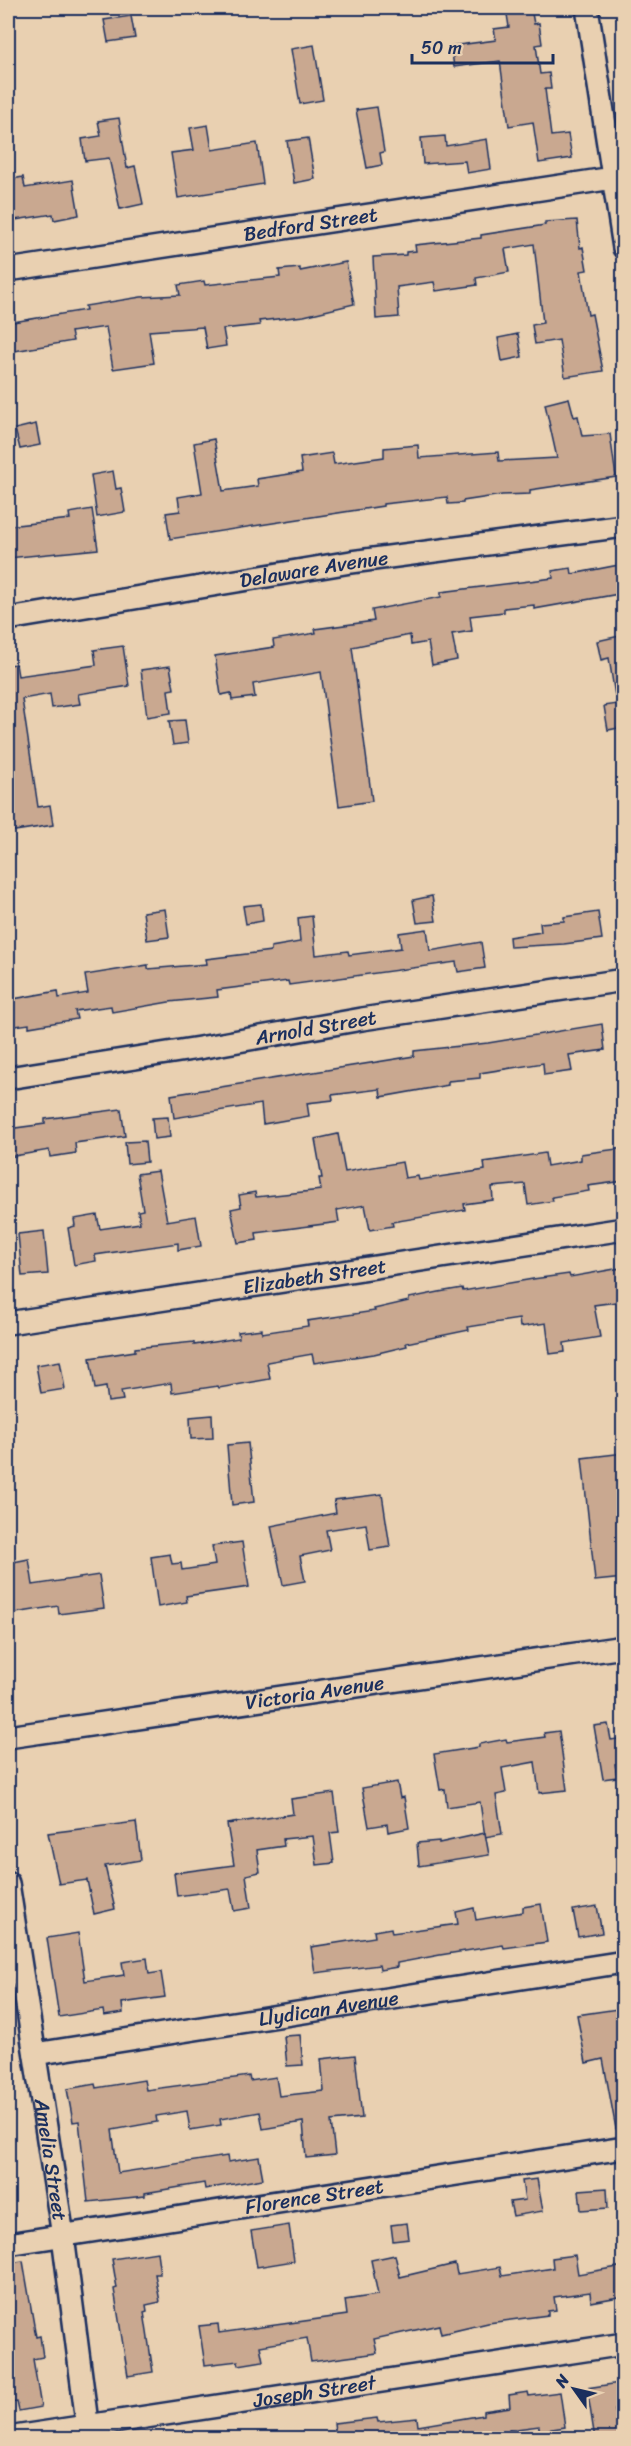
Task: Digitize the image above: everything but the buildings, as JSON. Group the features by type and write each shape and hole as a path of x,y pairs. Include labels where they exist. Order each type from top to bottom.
{"street":[{"path":"587,8 624,248"},
{"name":"Bedford Street","path":"8,270 614,178"},
{"name":"Delaware Avenue","path":"8,619 351,562 624,526"},
{"name":"Arnold Street","path":"8,1078 363,1019 624,980"},
{"name":"Elizabeth Street","path":"8,1323 624,1229"},
{"name":"Victoria Avenue","path":"8,1737 624,1647"},
{"name":"Amelia Street","path":"8,1883 63,2236 88,2432"},
{"name":"Llydican Avenue","path":"35,2054 624,1962"},
{"name":"Florence Street","path":"8,2244 624,2148"},
{"name":"Joseph Street","path":"8,2439 88,2432 624,2344"}]}
